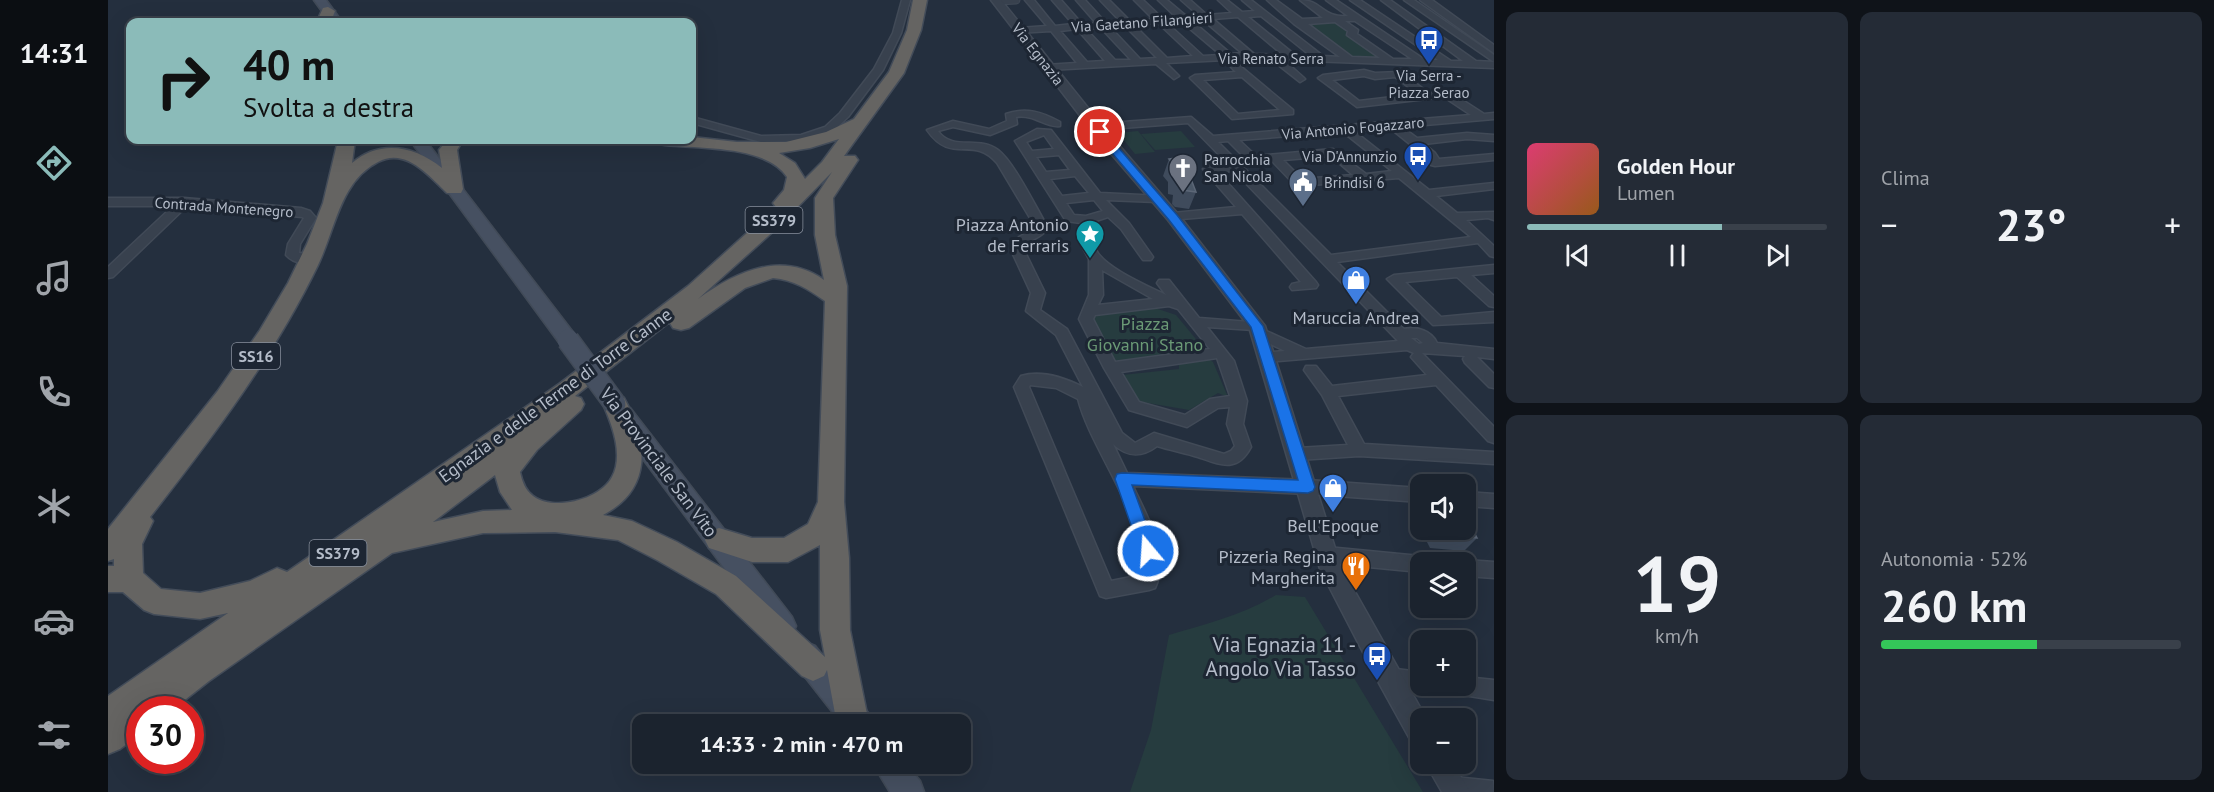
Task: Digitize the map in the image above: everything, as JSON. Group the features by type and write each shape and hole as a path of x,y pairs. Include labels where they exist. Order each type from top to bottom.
{"highway":[{"name":"Egnazia e delle Terme di Torre Canne","path":"108,715 632,340 695,291 736,255 828,166 896,73 914,30 920,0"},
{"name":"Egnazia e delle Terme di Torre Canne","path":"164,696 208,663 380,546 658,340 787,226 859,145 893,98 917,54 930,0"},
{"path":"696,142 786,148 817,143 836,136 860,120"},
{"name":"SS16","path":"108,549 197,440 260,351 312,258 335,195 345,144"},
{"path":"452,144 448,150 454,189"},
{"path":"854,714 835,630 835,558 831,502 836,286 825,235 824,198 859,145"},
{"path":"736,255 738,247 793,191 796,177 789,165 774,156 741,146"},
{"path":"335,195 351,171 364,161 381,154 397,153 414,157 454,189"},
{"path":"658,340 736,282 773,270 797,274 818,284 835,298"},
{"path":"572,404 528,443 507,470 510,487 523,504 535,509 571,514 587,511 614,495 630,461 625,427 615,404"},
{"path":"148,500 128,544 118,579 154,601 200,606 256,592 328,552 463,458 478,452"},
{"path":"719,540 752,550 788,550 819,532 831,502"},
{"path":"380,546 440,530 483,522 555,521 622,529 667,551 726,585 813,666"},
{"path":"108,737 126,724"}],"main road":[{"name":"Via Provinciale San Vito","path":"421,144 851,714"},
{"path":"896,774 909,792"}],"street":[{"path":"696,121 760,139 802,138 829,129 844,115 878,70 897,33 906,0"},
{"path":"997,1 1016,0"},
{"path":"1029,0 1084,65"},
{"path":"1056,0 1112,63"},
{"path":"1080,0 1138,62"},
{"path":"1104,0 1174,76"},
{"path":"1138,0 1200,58"},
{"path":"1162,0 1289,112 1236,117 1196,78 1244,74"},
{"path":"1185,0 1251,56"},
{"path":"1222,0 1292,57"},
{"path":"1246,0 1319,57"},
{"path":"1271,0 1349,58"},
{"path":"1304,0 1355,32 1350,33 1386,60 1397,74 1428,96"},
{"path":"1330,0 1421,61"},
{"path":"1354,0 1447,62"},
{"path":"1384,0 1473,63"},
{"path":"1408,0 1494,59"},
{"path":"1425,0 1494,50"},
{"name":"Via Egnazia","path":"997,1 1096,127 1173,218 1258,330 1298,454 1331,569 1410,715"},
{"name":"Via Gaetano Filangieri","path":"1020,31 1263,13"},
{"path":"1276,23 1356,18"},
{"path":"1370,27 1440,23"},
{"name":"Via Renato Serra","path":"1049,67 1251,56 1494,64"},
{"path":"1273,56 1300,79"},
{"path":"1397,74 1375,76 1364,73 1323,78 1357,104 1446,94 1480,116"},
{"path":"1056,124 1044,117 1028,113 1014,114 1010,116 1013,122 990,132 952,124 932,130 937,140 943,144 953,147 972,145 990,148 1002,161 1041,228 1039,233 1028,236 1020,242 1018,249 1018,256 1038,293 1034,301 1033,312 1062,332 1116,437 1126,447 1137,451 1154,440 1224,460 1238,456 1243,447 1235,424 1239,401 1227,361 1164,284"},
{"name":"Via Antonio Fogazzaro","path":"1212,139 1494,116"},
{"path":"1096,127 1191,120 1411,342 1439,379 1494,437"},
{"path":"1392,125 1431,155 1435,163 1494,157"},
{"path":"1346,129 1455,217 1494,253"},
{"path":"1110,213 1087,220 1070,218 1020,141 1041,131 1047,132 1110,213 1125,226 1147,257"},
{"path":"1315,132 1335,150 1333,152 1362,177"},
{"path":"1414,142 1467,136 1494,138"},
{"path":"1231,138 1253,160 1333,152"},
{"path":"1029,155 1062,151"},
{"path":"1275,158 1299,183 1401,174"},
{"path":"1239,167 1209,169 1311,285 1298,286"},
{"path":"1042,176 1078,172"},
{"path":"1426,194 1494,186"},
{"path":"1058,200 1097,196 1157,198"},
{"name":"Contrada Montenegro","path":"108,202 184,202 297,211 306,214 309,218 292,251 295,258 312,258"},
{"path":"108,274 184,202"},
{"path":"1173,218 1245,210"},
{"path":"1455,217 1488,214 1494,216"},
{"path":"1087,220 1084,237 1095,259 1096,295 1086,319 1134,406 1187,421 1215,403 1239,401"},
{"path":"1327,259 1481,239"},
{"path":"1095,259 1167,302 1183,306"},
{"path":"1438,322 1394,279 1494,269"},
{"path":"1459,272 1494,303"},
{"path":"1089,311 1167,302"},
{"path":"1411,342 1422,324 1494,316"},
{"path":"1196,322 1258,330 1306,354"},
{"path":"1268,357 1411,342 1423,350 1431,347 1494,354"},
{"path":"1111,368 1220,353"},
{"path":"1470,359 1494,383"},
{"path":"1311,369 1328,392 1359,450"},
{"path":"1034,379 1069,386 1085,396 1088,408 1122,479 1142,530 1152,571 1149,582 1106,590 1021,387 1026,380 1034,379"},
{"path":"1328,392 1439,379"},
{"path":"1298,454 1359,450 1494,458"},
{"path":"1122,479 1308,487 1410,494"},
{"path":"1476,500 1494,501"},
{"path":"1327,555 1410,563"},
{"path":"1476,569 1494,570"},
{"path":"1388,677 1410,680"},
{"path":"1476,688 1494,690"},
{"path":"1446,774 1456,790 1493,792"}],"green space":[{"path":"1337,22 1384,58 1349,56 1305,24"},
{"path":"1138,131 1155,152 1135,154 1118,133"},
{"path":"1181,131 1195,147 1155,150 1141,134"},
{"name":"Piazza Giovanni Stano","path":"1155,308 1176,315 1205,350 1205,353 1115,362 1093,319 1099,314"},
{"name":"Piazza Giovanni Stano","path":"1209,359 1213,362 1228,397 1218,393 1189,410 1136,401 1122,375 1179,369 1179,362"},
{"path":"1276,595 1305,597 1410,774 1423,792 1130,792 1151,730 1169,635 1237,614"}],"building":[{"path":"1181,157 1196,192 1182,190 1178,186 1180,178 1174,177 1174,165 1169,159"}],"place":[{"name":"Via Serra - Piazza Serao","path":"1429,66"},
{"name":"Via D'Annunzio","path":"1418,182"},
{"name":"Parrocchia San Nicola","path":"1183,194"},
{"name":"Brindisi 6","path":"1303,208"},
{"name":"Piazza Antonio de Ferraris","path":"1090,260"},
{"name":"Maruccia Andrea","path":"1356,306"},
{"name":"Bell'Epoque","path":"1333,514"},
{"name":"Pizzeria Regina Margherita","path":"1356,592"},
{"name":"Via Egnazia 11 - Angolo Via Tasso","path":"1377,682"}],"route":[{"path":"1100,132 1173,218 1257,326 1308,487 1122,479 1148,551"}]}
